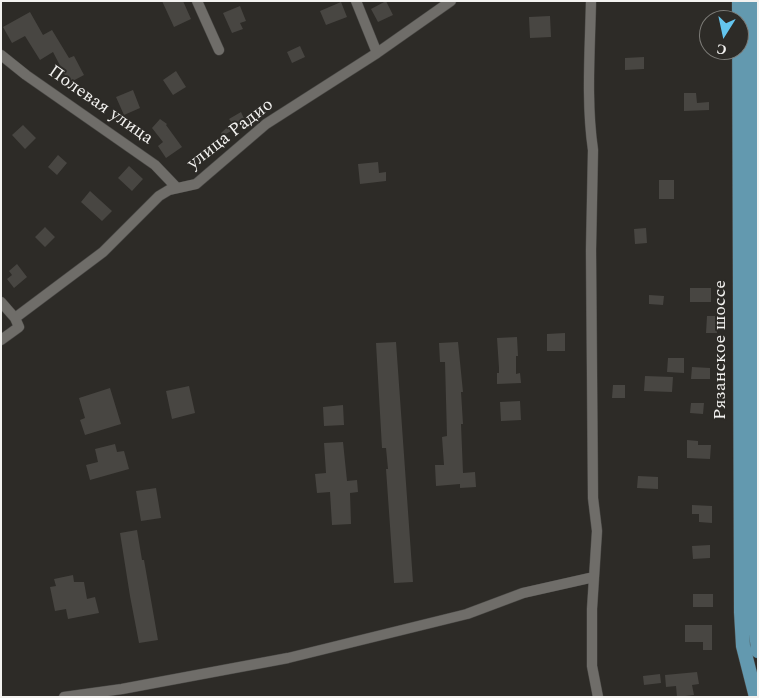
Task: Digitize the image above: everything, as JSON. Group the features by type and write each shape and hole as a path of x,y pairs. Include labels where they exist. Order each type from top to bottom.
{"main road":[{"name":"Рязанское шоссе","path":"739,1 741,612 743,646 756,697"},
{"name":"Рязанское шоссе","path":"751,1 750,421 754,610 758,651"}],"street":[{"path":"197,1 219,50"},
{"path":"356,1 377,53"},
{"name":"улица Радио","path":"1,340 17,322 103,252 159,196 169,190 196,184 266,124 377,53 450,1"},
{"path":"591,1 589,92 593,150 591,250 593,498 597,531 592,666 598,697"},
{"name":"Полевая улица","path":"1,56 155,164 176,188"},
{"path":"1,302 17,322"},
{"path":"64,697 122,689 288,658 467,614 523,593 594,577"}],"building":[{"path":"162,1 183,1 191,19 174,27"},
{"path":"386,1 393,15 378,22 371,9"},
{"path":"341,2 347,17 326,25 320,11"},
{"path":"240,6 246,21 240,23 243,29 232,33 223,13"},
{"path":"30,12 43,35 52,30 69,58 74,56 84,75 69,83 53,52 40,60 25,36 12,43 3,27"},
{"path":"550,16 551,37 530,38 529,17"},
{"path":"300,46 305,57 292,63 287,52"},
{"path":"644,57 644,69 625,70 625,58"},
{"path":"176,71 186,87 173,95 163,80"},
{"path":"133,90 140,108 124,115 116,97"},
{"path":"684,93 696,93 697,103 709,102 709,110 684,111"},
{"path":"241,112 246,123 222,136 221,133 232,123 229,119"},
{"path":"160,119 167,124 182,147 166,158 158,146 163,142 152,128"},
{"path":"23,125 36,138 25,149 12,135"},
{"path":"58,155 67,163 57,175 48,167"},
{"path":"378,162 379,173 386,172 386,181 360,184 358,164"},
{"path":"129,166 143,179 132,191 118,178"},
{"path":"659,180 674,180 674,199 659,199"},
{"path":"90,191 112,211 102,221 81,202"},
{"path":"45,227 55,237 45,247 35,237"},
{"path":"646,228 647,243 635,244 634,229"},
{"path":"17,264 27,277 14,288 7,279 12,275 9,271"},
{"path":"690,288 711,288 711,302 690,302"},
{"path":"649,295 664,296 663,305 649,304"},
{"path":"707,316 717,316 717,333 706,333"},
{"path":"565,333 565,351 547,351 547,334"},
{"path":"517,337 518,356 516,356 516,374 520,373 521,383 497,384 499,368 497,338"},
{"path":"396,342 413,582 394,583 386,469 388,469 386,448 382,448 376,343"},
{"path":"458,342 463,392 461,392 463,424 461,424 463,473 475,472 476,487 460,488 460,484 436,486 435,465 444,465 442,437 447,436 445,362 440,362 439,343"},
{"path":"668,358 684,358 684,373 667,372"},
{"path":"692,367 710,368 710,379 691,379"},
{"path":"645,376 673,377 672,392 644,391"},
{"path":"613,385 625,385 625,398 612,398"},
{"path":"189,386 195,413 172,419 166,391"},
{"path":"110,388 121,424 85,435 80,420 85,418 79,398"},
{"path":"520,401 521,420 501,421 500,402"},
{"path":"691,403 704,403 703,414 690,413"},
{"path":"343,405 344,425 324,426 323,407"},
{"path":"687,440 698,441 698,445 711,445 710,459 687,458"},
{"path":"343,442 347,481 357,480 358,492 350,493 351,524 332,525 330,492 317,493 315,474 326,473 324,443"},
{"path":"115,444 117,452 124,451 129,469 90,480 86,465 98,462 95,449"},
{"path":"638,476 658,477 658,489 637,488"},
{"path":"156,488 161,518 141,521 136,491"},
{"path":"692,505 712,506 712,523 699,522 699,514 692,514"},
{"path":"137,530 158,640 139,643 120,533"},
{"path":"710,545 710,558 693,559 692,546"},
{"path":"73,575 74,582 84,582 87,599 95,597 99,613 68,619 66,609 55,611 50,587 56,586 54,579"},
{"path":"693,594 713,594 713,607 693,607"},
{"path":"685,625 712,625 712,650 703,650 703,642 685,642"},
{"path":"697,672 699,684 692,685 694,695 677,697 676,686 666,687 665,675"},
{"path":"660,674 661,683 644,685 643,676"}]}
